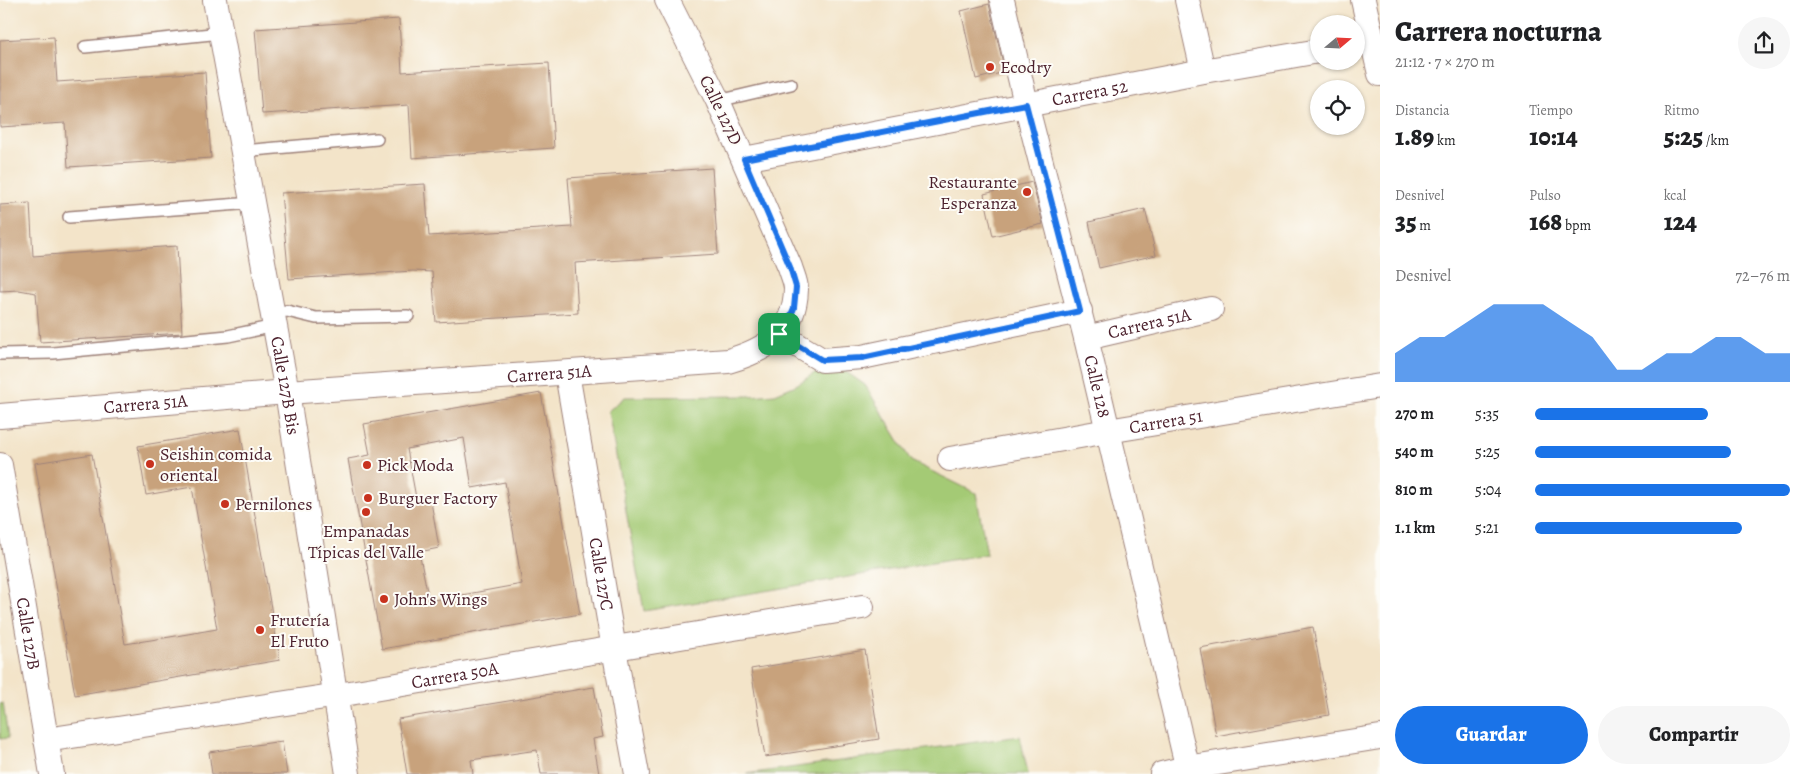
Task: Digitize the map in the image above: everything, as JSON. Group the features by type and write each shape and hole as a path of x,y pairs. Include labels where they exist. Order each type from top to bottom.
{"street":[{"name":"Calle 127B Bis","path":"215,0 287,392 348,774"},
{"name":"Calle 127D","path":"666,0 718,101 790,267 796,287 794,308 788,322 779,334"},
{"name":"Calle 128","path":"1002,0 1026,104 1080,311 1188,771"},
{"path":"1186,0 1202,71"},
{"path":"1363,0 1370,42 1380,74"},
{"name":"Carrera 52","path":"744,159 1026,104 1310,53"},
{"name":"Carrera 51A","path":"1086,338 1211,309"},
{"path":"779,334 822,360 862,358 1080,311"},
{"name":"Carrera 51A","path":"0,416 287,392 728,361 748,355 768,345 779,334"},
{"name":"Calle 127C","path":"568,373 636,774"},
{"name":"Carrera 51","path":"950,459 1380,386"},
{"name":"Calle 127B","path":"0,465 52,774"},
{"name":"Carrera 50A","path":"46,740 336,695 862,607"},
{"path":"1162,774 1380,737"}],"lane":[{"path":"85,46 221,33"},
{"path":"718,101 791,84"},
{"path":"243,151 377,139"},
{"path":"69,217 252,203"},
{"path":"0,354 53,353 228,336 274,319 287,311 316,318 408,316"}],"green space":[{"path":"832,362 865,385 911,461 976,493 987,554 644,611 608,411 625,397 775,394 796,385"},
{"path":"3,703 8,738 0,739 0,704"},
{"path":"1020,736 1028,774 746,774"}],"building":[{"path":"989,4 1005,72 976,79 961,11"},
{"path":"399,19 402,72 549,63 554,148 412,158 409,105 262,114 255,29"},
{"path":"54,37 57,82 205,72 211,158 68,167 65,123 0,127 0,40"},
{"path":"712,168 718,254 575,263 578,313 436,322 432,272 413,271 289,279 281,193 425,184 429,236 572,227 568,178"},
{"path":"1032,182 1043,224 993,236 984,194"},
{"path":"30,203 33,256 177,246 182,333 40,342 36,293 19,290 0,291 0,205"},
{"path":"1145,209 1156,255 1099,268 1089,222"},
{"path":"541,393 580,614 382,649 348,459 370,455 364,424","holes":["464,438 472,488 505,482 522,584 429,601 419,552 439,548 430,496 416,498 407,449"]},
{"path":"240,429 280,660 75,695 35,463 92,454 125,644 170,637 217,629 192,487 146,495 138,446"},
{"path":"1313,627 1329,715 1216,736 1200,648"},
{"path":"865,650 879,739 765,757 751,669"},
{"path":"594,687 603,737 593,739 599,774 541,774 537,750 471,760 473,774 407,774 398,719"},
{"path":"282,741 287,774 212,774 209,752"}],"place":[{"name":"Ecodry","path":"990,67"},
{"name":"Restaurante Esperanza","path":"1027,192"},
{"name":"Seishin comida oriental","path":"150,464"},
{"name":"Pick Moda","path":"367,465"},
{"name":"Burguer Factory","path":"368,498"},
{"name":"Pernilones","path":"225,504"},
{"name":"Empanadas Típicas del Valle","path":"366,512"},
{"name":"John's Wings","path":"384,599"},
{"name":"Frutería El Fruto","path":"260,630"}],"route":[{"path":"1026,104 1080,311 862,358 822,360 779,334 788,322 794,308 796,287 790,267 744,159 1026,104"}]}
